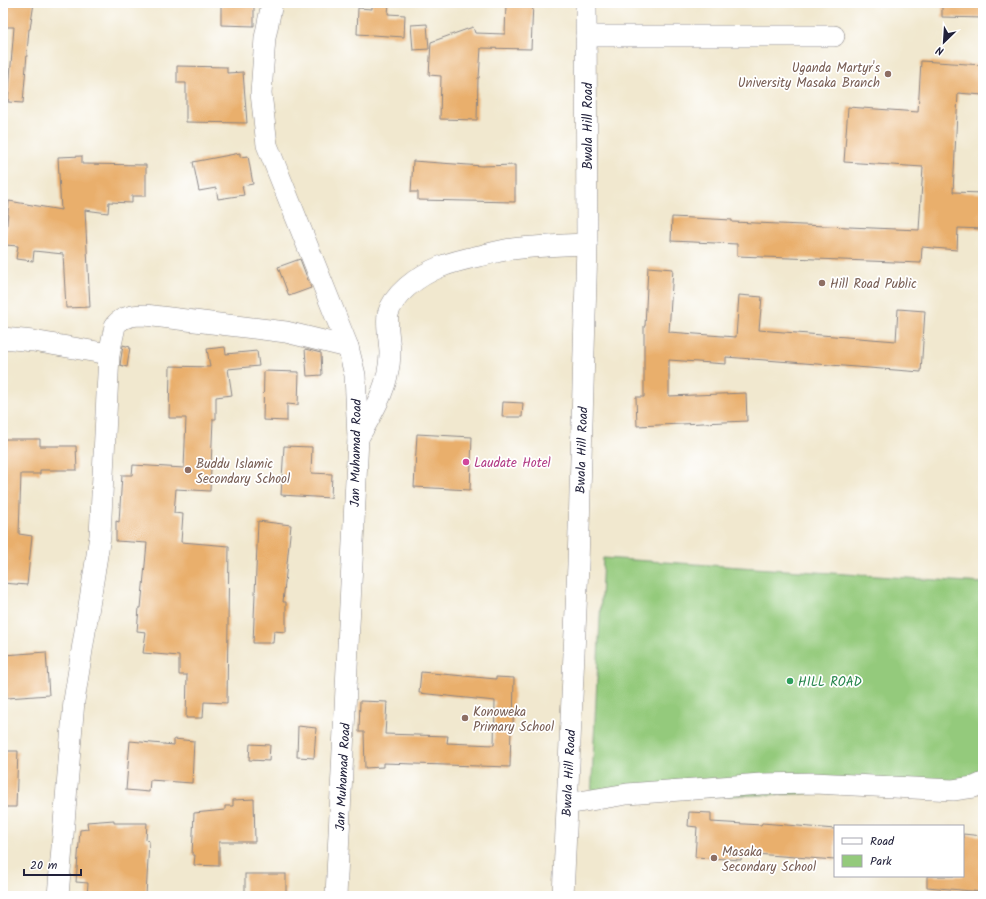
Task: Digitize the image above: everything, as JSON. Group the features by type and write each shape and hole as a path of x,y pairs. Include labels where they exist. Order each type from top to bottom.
{"street":[{"name":"Jan Muhamad Road","path":"272,3 265,38 262,93 267,145 348,347 355,375 358,438 336,896"},
{"name":"Bwala Hill Road","path":"563,896 578,557 588,244 586,3"},
{"path":"586,36 834,36"},
{"path":"358,438 381,397 386,381 390,353 388,315 392,305 400,294 415,280 450,263 511,249 588,244"},
{"path":"58,896 74,701 100,536 109,354 117,322 127,317 139,315 286,332 348,347"},
{"path":"3,338 33,341 109,354"},
{"path":"567,804 628,794 761,784 814,783 954,790 974,787 983,782"}],"green space":[{"name":"HILL ROAD","path":"603,558 983,583 983,780 962,789 591,800"}],"building":[{"path":"3,3 34,3 29,29 23,103 8,102 14,27 3,27"},
{"path":"221,3 254,3 254,26 221,25"},
{"path":"372,3 389,3 388,14 405,15 404,37 357,34 358,8 372,9"},
{"path":"506,3 533,3 531,49 481,48 478,78 477,120 440,119 441,76 429,75 431,42 473,27 475,33 505,34"},
{"path":"942,3 983,3 983,18 942,17"},
{"path":"427,24 429,49 413,50 411,25"},
{"path":"921,61 983,65 983,95 958,93 953,192 983,193 983,229 958,228 957,250 922,247 921,263 737,256 737,244 671,241 672,217 732,220 732,222 919,230 923,167 844,162 848,107 918,112"},
{"path":"177,66 227,67 227,73 243,72 247,123 186,122 186,83 177,83"},
{"path":"240,153 240,157 248,156 253,184 242,186 244,195 218,199 216,188 199,191 193,162"},
{"path":"82,156 82,164 146,165 146,196 132,196 132,203 109,202 108,213 85,210 90,307 66,308 63,254 34,251 33,261 16,259 18,246 5,245 9,201 61,210 58,157"},
{"path":"413,161 482,166 515,165 515,202 418,200 418,192 411,192"},
{"path":"300,259 311,288 289,296 278,267"},
{"path":"648,267 673,269 669,332 736,337 739,295 762,297 759,330 896,341 898,309 925,311 921,372 726,357 726,364 669,360 669,396 746,393 747,421 637,426 636,397 644,397 644,326"},
{"path":"123,345 130,347 127,367 120,365"},
{"path":"225,347 226,354 257,351 259,366 228,369 232,395 216,397 216,419 213,419 210,491 176,489 174,513 183,514 181,542 229,546 227,703 204,702 203,718 186,718 187,675 179,675 179,656 143,653 146,632 137,631 139,608 141,608 147,543 116,541 116,521 119,522 122,475 132,475 133,465 184,468 186,418 169,418 170,366 210,367 207,349"},
{"path":"305,349 321,353 322,375 307,376"},
{"path":"264,371 299,372 298,405 287,404 287,421 263,420"},
{"path":"503,402 523,403 522,417 502,417"},
{"path":"417,434 472,437 470,490 414,487"},
{"path":"3,439 40,439 40,446 76,446 77,470 40,470 40,474 21,474 19,534 32,536 27,585 3,583"},
{"path":"284,446 312,447 311,473 332,474 331,498 281,495"},
{"path":"258,521 291,525 283,602 286,602 286,632 274,631 273,643 253,643"},
{"path":"46,652 49,695 7,698 4,655"},
{"path":"421,672 496,679 496,677 514,678 513,728 511,728 510,767 383,763 383,767 365,768 364,732 359,732 360,701 387,702 385,734 448,736 447,743 494,745 495,701 419,693"},
{"path":"298,726 316,728 314,758 297,757"},
{"path":"174,739 194,741 192,783 150,780 149,792 126,790 130,741 174,745"},
{"path":"250,744 270,745 269,761 249,760"},
{"path":"3,751 18,751 16,807 3,807"},
{"path":"254,799 255,842 219,842 219,866 194,865 195,855 192,855 194,813 225,810 225,806 233,806 233,800"},
{"path":"689,812 711,813 711,822 761,825 762,823 834,829 834,860 742,853 741,860 695,857 697,827 688,826"},
{"path":"114,820 114,823 147,823 146,840 149,841 146,896 87,896 88,883 76,882 80,830 88,829 87,822"},
{"path":"964,834 983,836 983,892 927,887 927,877 964,877"},
{"path":"245,874 286,874 286,896 245,896"}],"place":[{"name":"Uganda Martyr's University Masaka Branch","path":"888,74"},
{"name":"Hill Road Public","path":"822,283"},
{"name":"Laudate Hotel","path":"466,462"},
{"name":"Buddu Islamic Secondary School","path":"188,470"},
{"name":"HILL ROAD","path":"790,681"},
{"name":"Konoweka Primary School","path":"465,718"},
{"name":"Masaka Secondary School","path":"714,858"}]}
